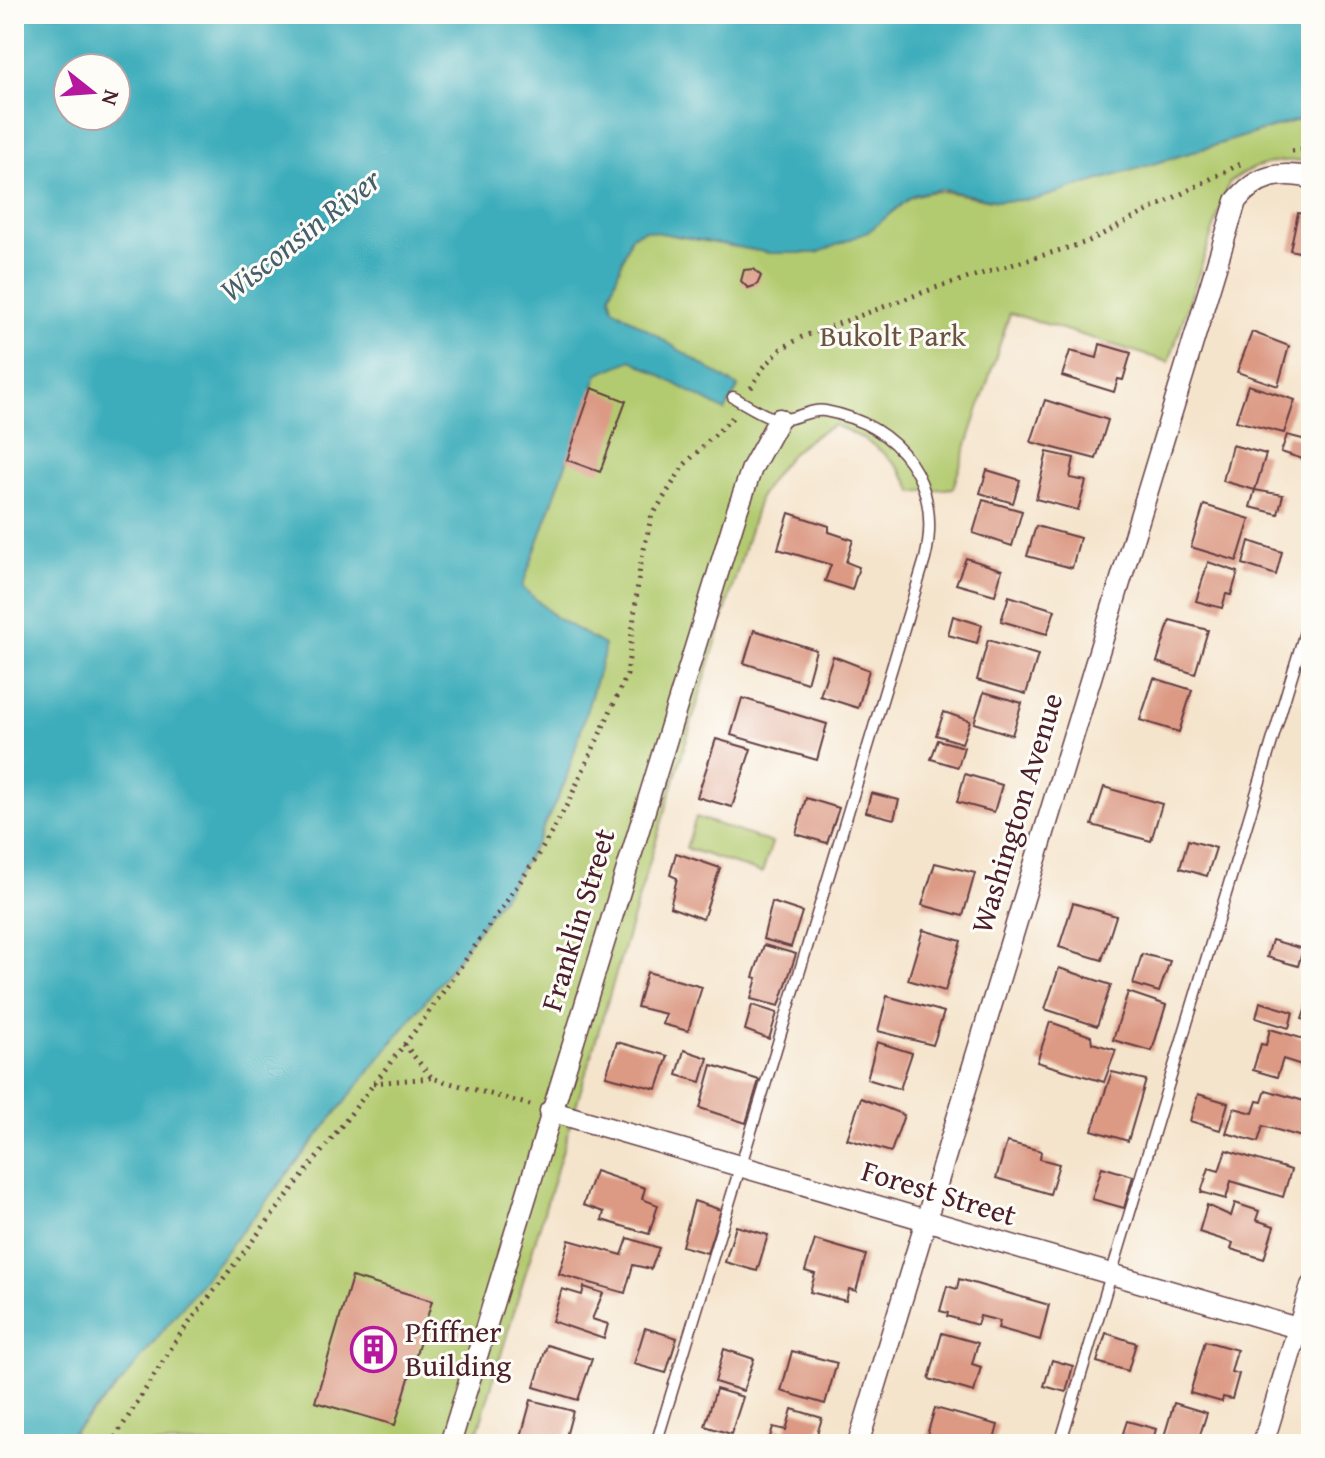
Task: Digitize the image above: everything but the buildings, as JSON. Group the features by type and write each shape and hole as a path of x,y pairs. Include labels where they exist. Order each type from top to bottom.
{"street":[{"name":"Washington Avenue","path":"858,1444 1236,201 1263,178 1289,174 1311,178"},
{"name":"Franklin Street","path":"450,1444 737,511 762,447 779,419"},
{"name":"Forest Street","path":"550,1111 1305,1330"},
{"path":"1263,1444 1305,1330 1311,1286"}],"lane":[{"path":"656,1444 925,559 931,526 922,478 879,431 850,416 820,410 779,419 738,399"},
{"path":"1060,1444 1311,612"}],"path":[{"path":"1283,152 1311,149"},
{"path":"111,1444 179,1336 489,929 568,803 627,675 640,567 651,518 684,465 726,427 738,399 763,368 781,349 802,337 935,288 1087,242 1248,161"},
{"path":"404,1044 432,1078"},
{"path":"373,1083 432,1078 550,1111"}],"green space":[{"name":"Bukolt Park","path":"1311,116 1311,161 1268,164 1248,171 1229,183 1169,362 1010,313 953,488 913,492 891,459 858,436 834,425 791,454 760,496 474,1444 63,1444 121,1383 441,981 504,894 536,843 565,782 604,645 555,617 522,587 598,373 632,359 724,410 738,387 613,308 610,295 631,236 645,230 770,253 913,196 937,191 999,201 1037,199"},
{"path":"696,817 772,843 762,873 686,848"}],"water":[{"name":"Wisconsin River","path":"14,14 1311,14 1311,116 1037,199 998,201 940,189 913,195 868,232 817,253 770,253 645,230 631,236 610,295 613,308 738,387 725,411 632,360 598,374 522,587 555,617 604,645 565,782 536,843 504,894 441,981 121,1383 62,1444 14,1444"}],"place":[{"name":"Pfiffner Building","path":"374,1349"}]}
